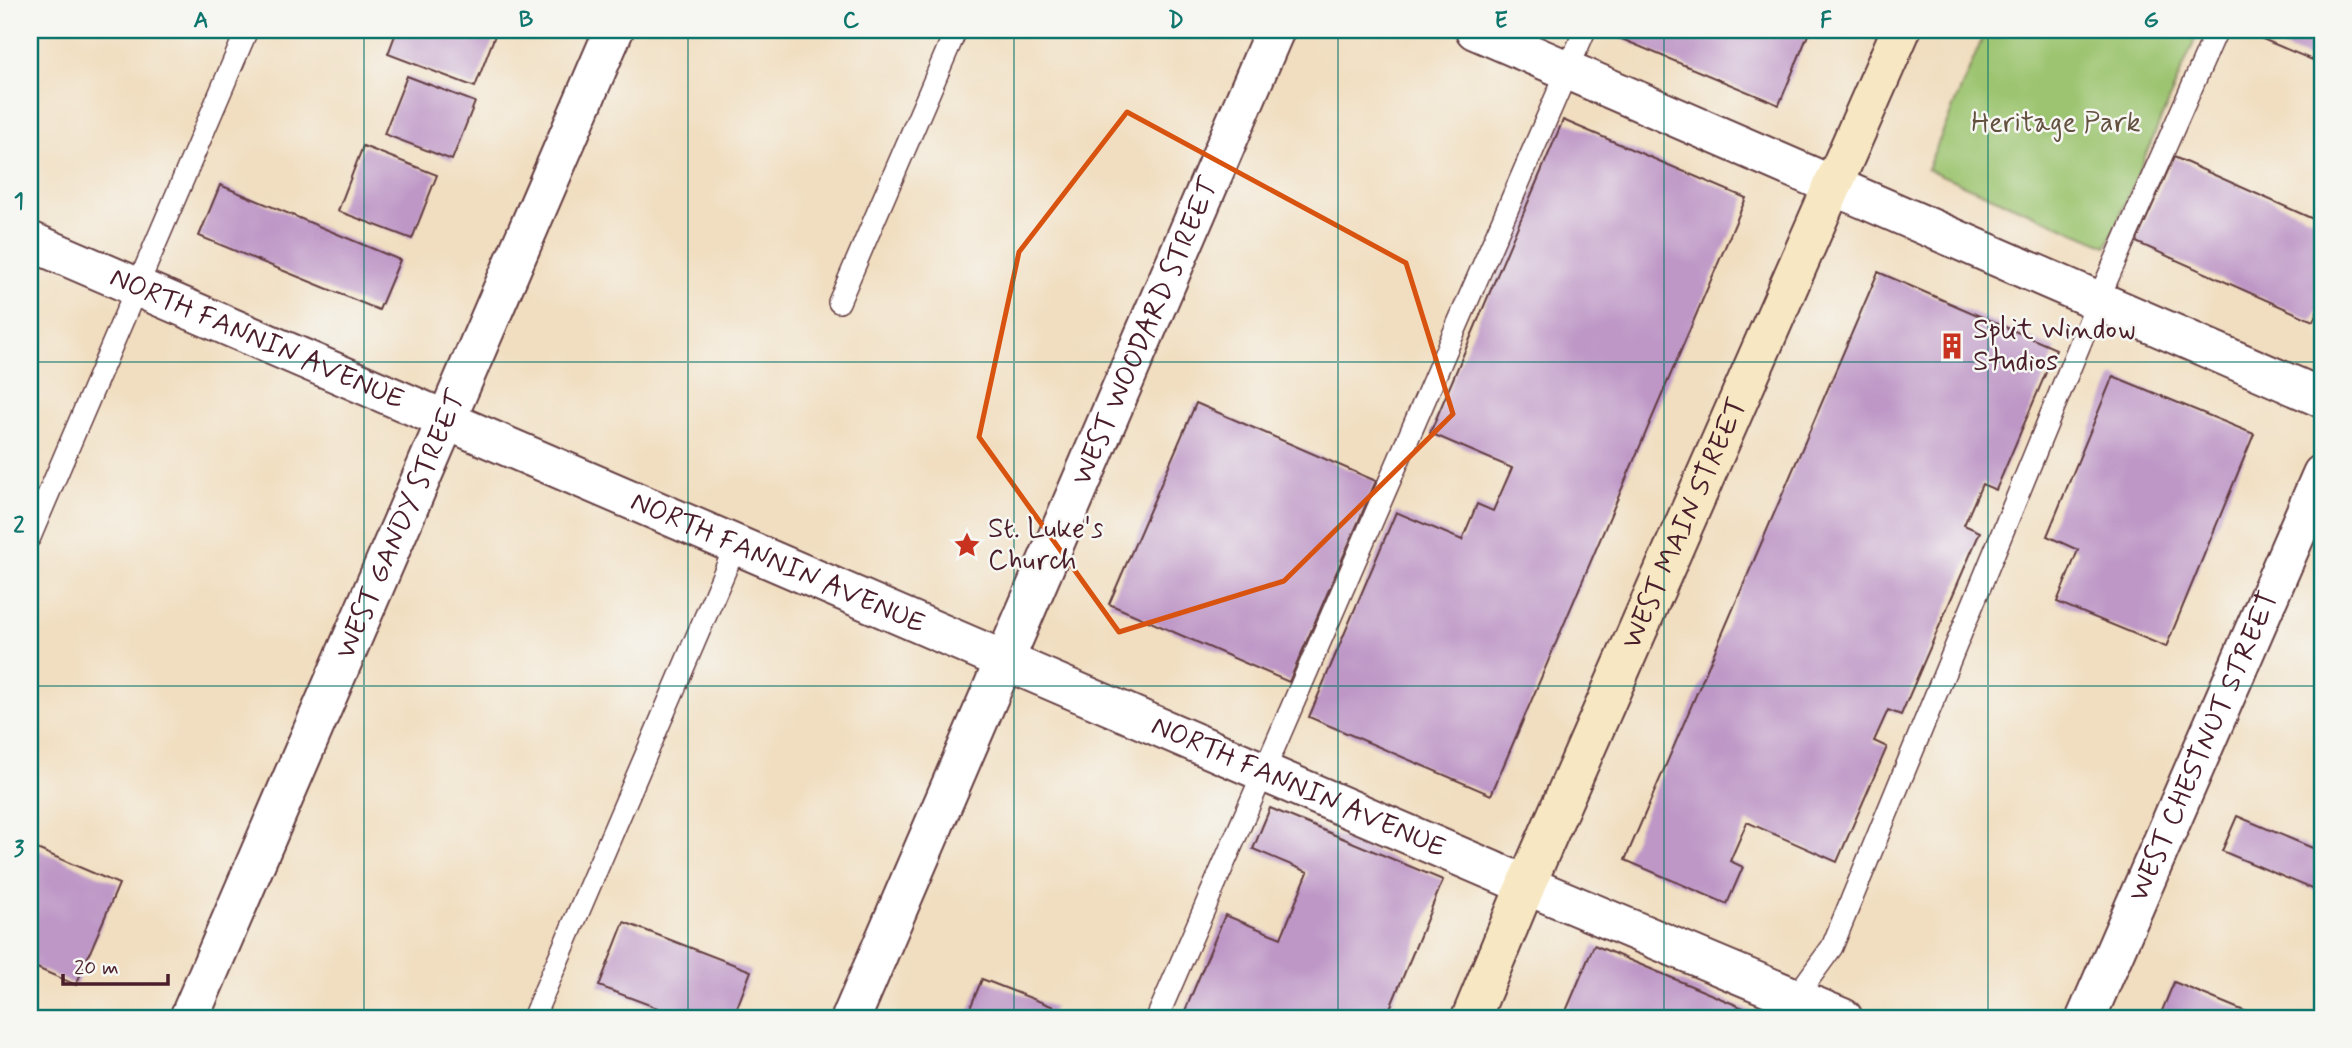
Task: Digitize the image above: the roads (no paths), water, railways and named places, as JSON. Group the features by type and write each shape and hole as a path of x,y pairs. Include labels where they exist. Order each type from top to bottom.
{"main road":[{"name":"WEST MAIN STREET","path":"1471,1018 1526,886 1901,30"}],"street":[{"name":"WEST GANDY STREET","path":"189,1018 614,30"},
{"name":"WEST WOODARD STREET","path":"851,1018 1275,30"},
{"path":"1475,30 2322,398"},
{"name":"NORTH FANNIN AVENUE","path":"30,241 1526,886 1791,1008 1843,1018"},
{"name":"WEST CHESTNUT STREET","path":"2086,1018 2322,474"}],"lane":[{"path":"30,537 247,30"},
{"path":"839,302 956,30"},
{"path":"1157,1018 1585,30"},
{"path":"1791,1008 1832,947 2098,300 2217,30"},
{"path":"533,1018 736,545"}],"place":[{"name":"Split Window Studios","path":"1952,346"},
{"name":"St. Luke's Church","path":"967,545"}],"park label":[{"name":"Heritage Park","path":"2056,123"}]}
